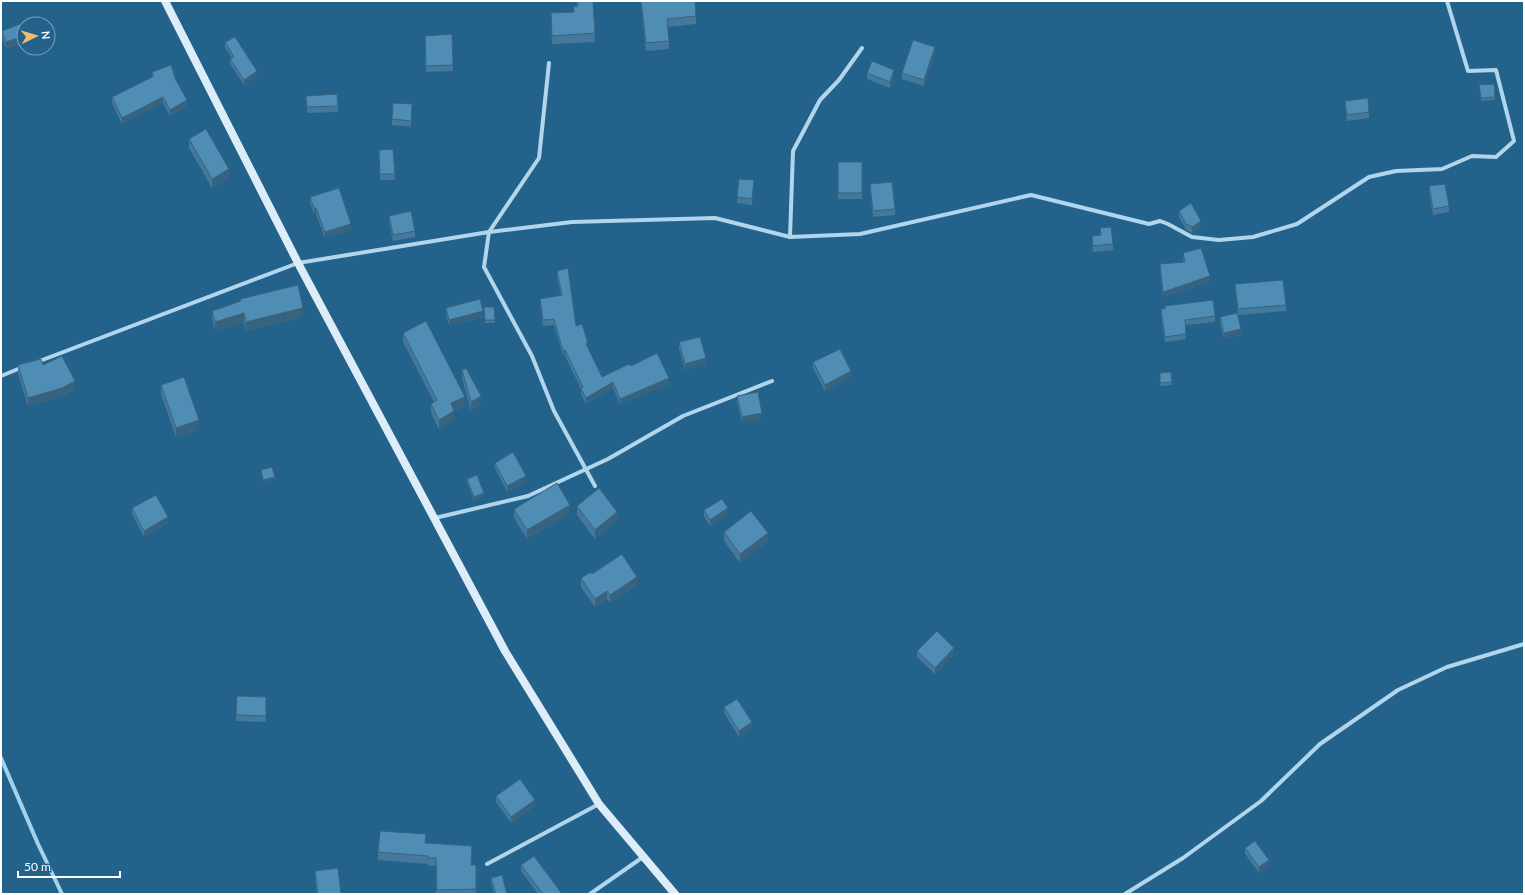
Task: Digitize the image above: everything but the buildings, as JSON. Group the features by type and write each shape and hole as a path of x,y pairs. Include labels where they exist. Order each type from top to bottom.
{"main road":[{"path":"165,1 298,263 505,651 599,804 675,894"}],"street":[{"path":"1,376 298,263 489,232 572,222 715,218 790,237 860,234 1031,195 1149,224 1160,221 1192,237 1219,240 1253,237 1298,224 1369,177 1396,171 1442,169 1472,156 1496,157 1514,141 1496,70 1468,71 1447,1"},
{"path":"790,237 793,151 820,100 839,80 862,48"},
{"path":"549,63 539,158 489,232 484,267 532,356 554,411 587,469 594,486"},
{"path":"434,519 528,496 587,469 683,416 772,381"},
{"path":"1124,894 1183,858 1261,801 1320,744 1398,690 1447,667 1524,644"},
{"path":"487,864 599,804"},
{"path":"590,894 643,856"}],"waterway":[{"path":"1,758 38,844 62,894"}]}
